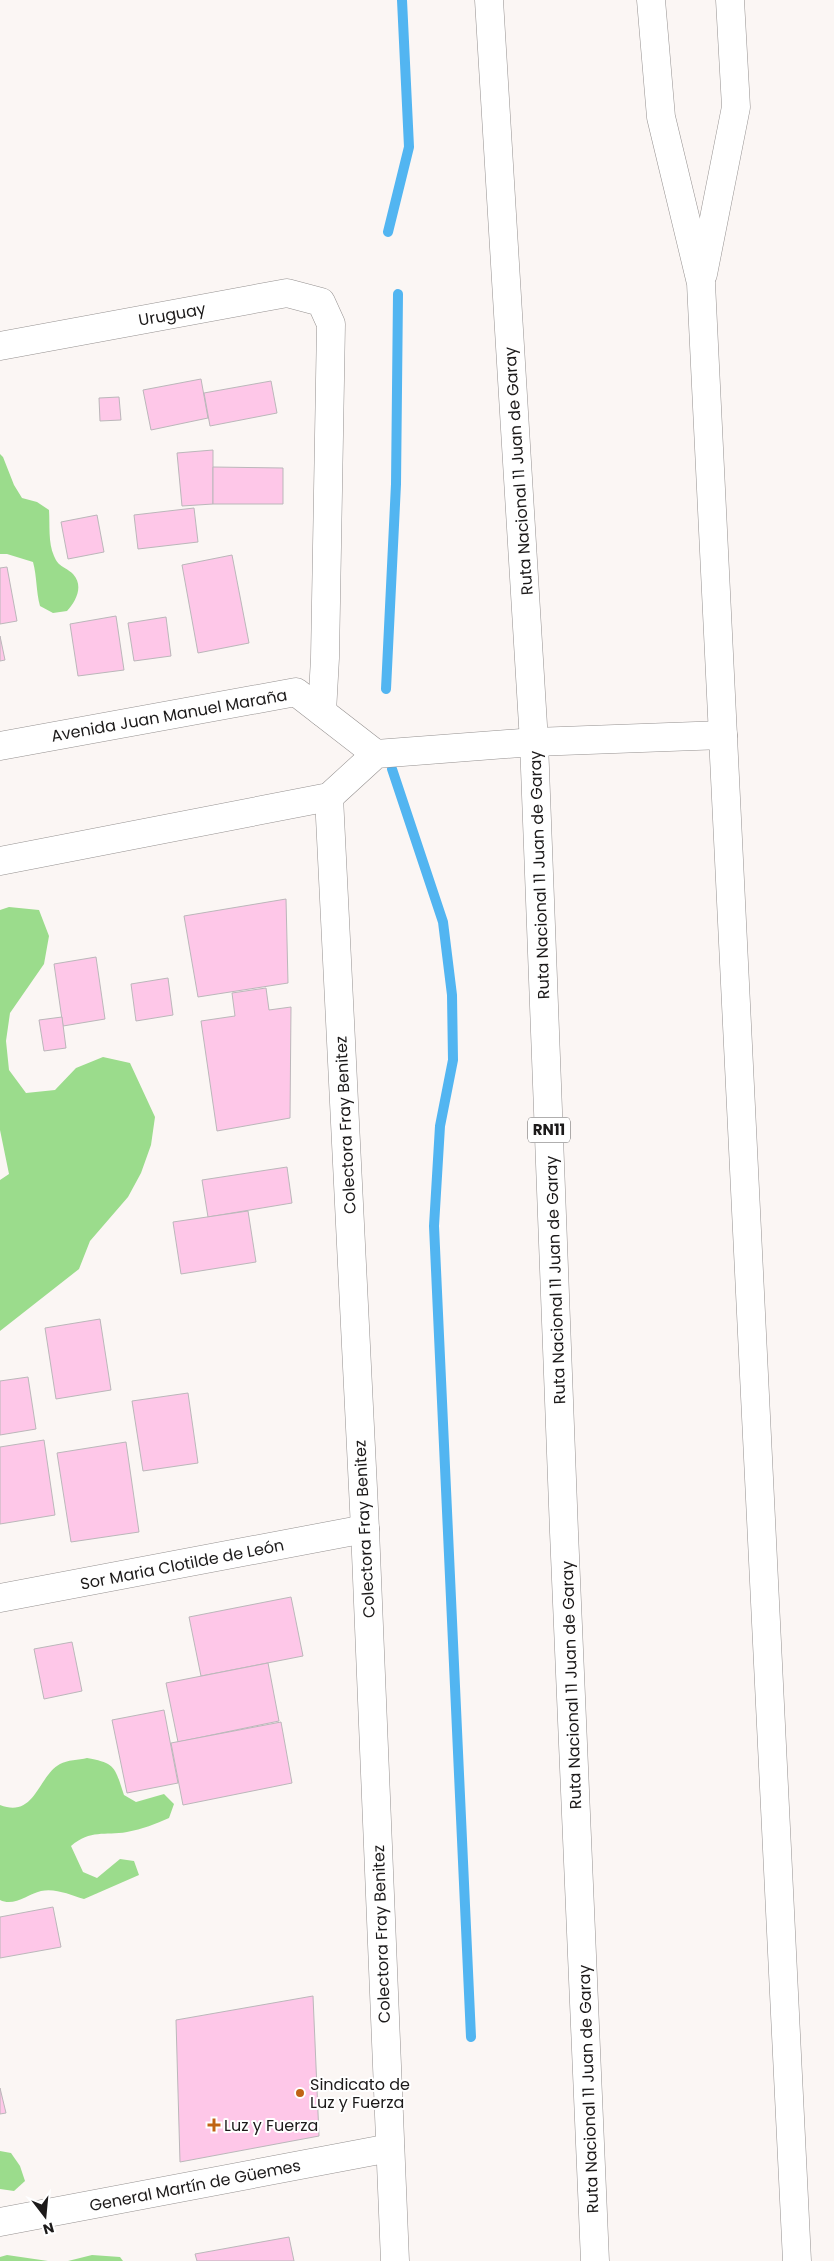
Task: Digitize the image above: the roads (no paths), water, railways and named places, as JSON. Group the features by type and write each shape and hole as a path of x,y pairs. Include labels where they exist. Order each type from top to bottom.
{"main road":[{"name":"Ruta Nacional 11 Juan de Garay","path":"489,0 534,742 564,1532 596,2261"},
{"path":"651,0 661,117 701,282 797,2261"},
{"path":"701,282 736,107 730,0"},
{"name":"Uruguay","path":"0,346 286,293 320,302 331,324 325,658 322,712"},
{"name":"Avenida Juan Manuel Maraña","path":"0,746 296,692 376,754"},
{"path":"0,861 330,798 376,754 534,742 723,735"},
{"name":"Colectora Fray Benitez","path":"330,798 365,1529 395,2261"},
{"name":"Sor Maria Clotilde de León","path":"0,1598 365,1529"},
{"name":"General Martín de Güemes","path":"0,2222 390,2148"}],"waterway":[{"path":"388,232 409,147 402,0"},
{"path":"386,689 396,484 398,294"},
{"path":"392,769 443,922 452,995 453,1060 440,1126 434,1226 471,2037"}],"place":[{"name":"Sindicato de Luz y Fuerza","path":"300,2093"},
{"name":"Luz y Fuerza","path":"214,2125"}]}
